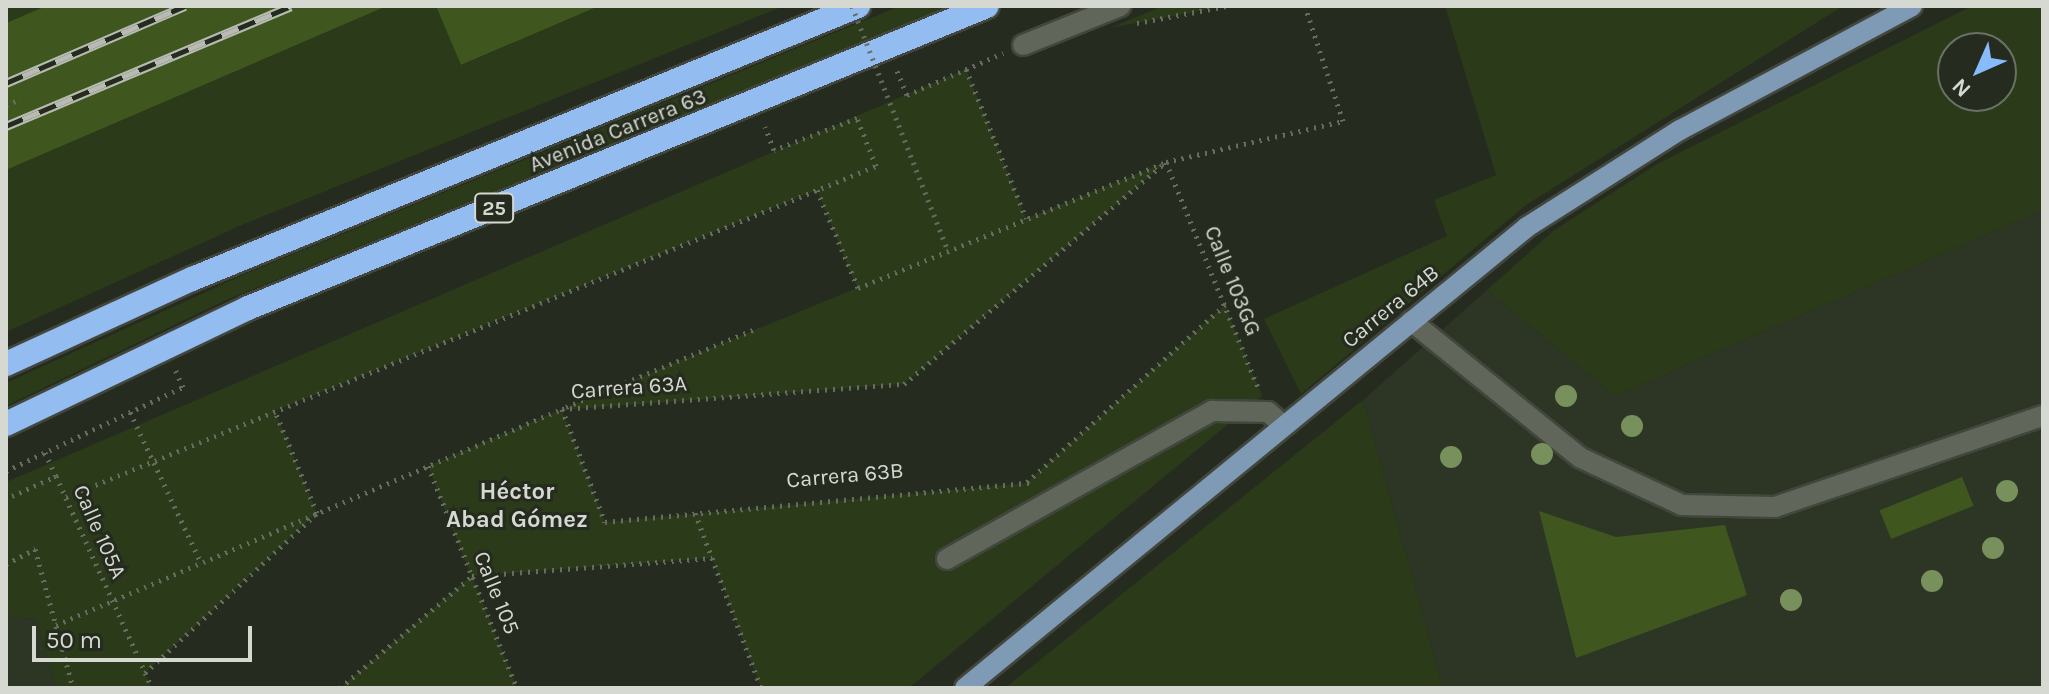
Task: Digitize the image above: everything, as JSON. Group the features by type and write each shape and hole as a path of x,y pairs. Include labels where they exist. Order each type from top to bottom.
{"highway":[{"name":"Avenida Carrera 63","path":"6,364 220,268 858,6"},
{"name":"Avenida Carrera 63","path":"6,424 248,308 987,6"}],"main road":[{"name":"Carrera 64B","path":"1885,20 1902,6"},
{"name":"Carrera 64B","path":"965,688 1411,321 1562,203 1912,6"}],"street":[{"path":"1023,45 1120,6"},
{"path":"1411,321 1581,458 1682,505 1775,507 2043,416"},
{"path":"947,559 1180,425 1239,407 1268,412 1284,426"}],"path":[{"path":"852,6 947,249"},
{"name":"Carrera 63A","path":"817,190 858,288 1166,162 1343,121 1305,6"},
{"path":"897,68 907,95 1023,45"},
{"path":"966,69 1026,218"},
{"path":"6,105 21,99"},
{"path":"66,497 876,166 857,118 774,150 765,127"},
{"name":"Carrera 63A","path":"56,625 562,409 904,384 1166,162"},
{"name":"Calle 103GG","path":"1166,162 1268,412"},
{"path":"1026,483 1225,305"},
{"path":"562,409 758,328"},
{"path":"6,471 183,387 173,365"},
{"name":"Carrera 63B","path":"562,409 605,522 1042,482"},
{"path":"145,673 317,513 275,411"},
{"path":"130,412 201,563"},
{"name":"Calle 105A","path":"45,452 152,688"},
{"name":"Calle 105","path":"428,466 517,688"},
{"path":"12,496 56,476"},
{"path":"695,513 761,688"},
{"path":"6,564 35,549 73,688"},
{"path":"340,688 472,576 712,558"}],"shaded area":[{"path":"2043,210 2043,688 1443,688 1363,400 1487,290 1615,396"},
{"path":"6,615 36,620 57,688 6,688"}],"green space":[{"path":"6,6 46,6 6,23"},
{"path":"387,6 436,6 462,65 599,6 784,6 244,224 6,332 6,170"},
{"path":"900,6 951,6 224,301 6,406 6,383 245,274"},
{"path":"1163,6 1226,6 1110,28"},
{"path":"1445,6 1843,6 1526,205 1301,394 1264,319 1447,236 1434,200 1496,175"},
{"path":"1972,6 2043,6 2043,210 1615,396 1487,290 1553,231 1657,164"},
{"path":"966,69 1026,218 991,233 1166,162 904,384 562,410 605,522 1026,483 1225,305 1262,396 909,688 761,688 712,558 472,576 517,688 340,688 471,576 428,466 562,409 857,288 817,190 275,411 317,513 145,673 152,688 57,688 36,620 6,615 6,482"},
{"path":"1363,400 1443,688 1005,688"}],"building":[{"path":"46,6 387,6 6,170 6,23"},
{"path":"436,6 599,6 461,65"},
{"path":"1962,477 1974,506 1891,539 1879,510"},
{"path":"1539,511 1616,537 1725,525 1747,595 1576,658"}],"railway":[{"path":"6,83 185,6"},
{"path":"6,126 291,6"}],"district":[{"name":"Héctor Abad Gómez","path":"517,506"}]}
